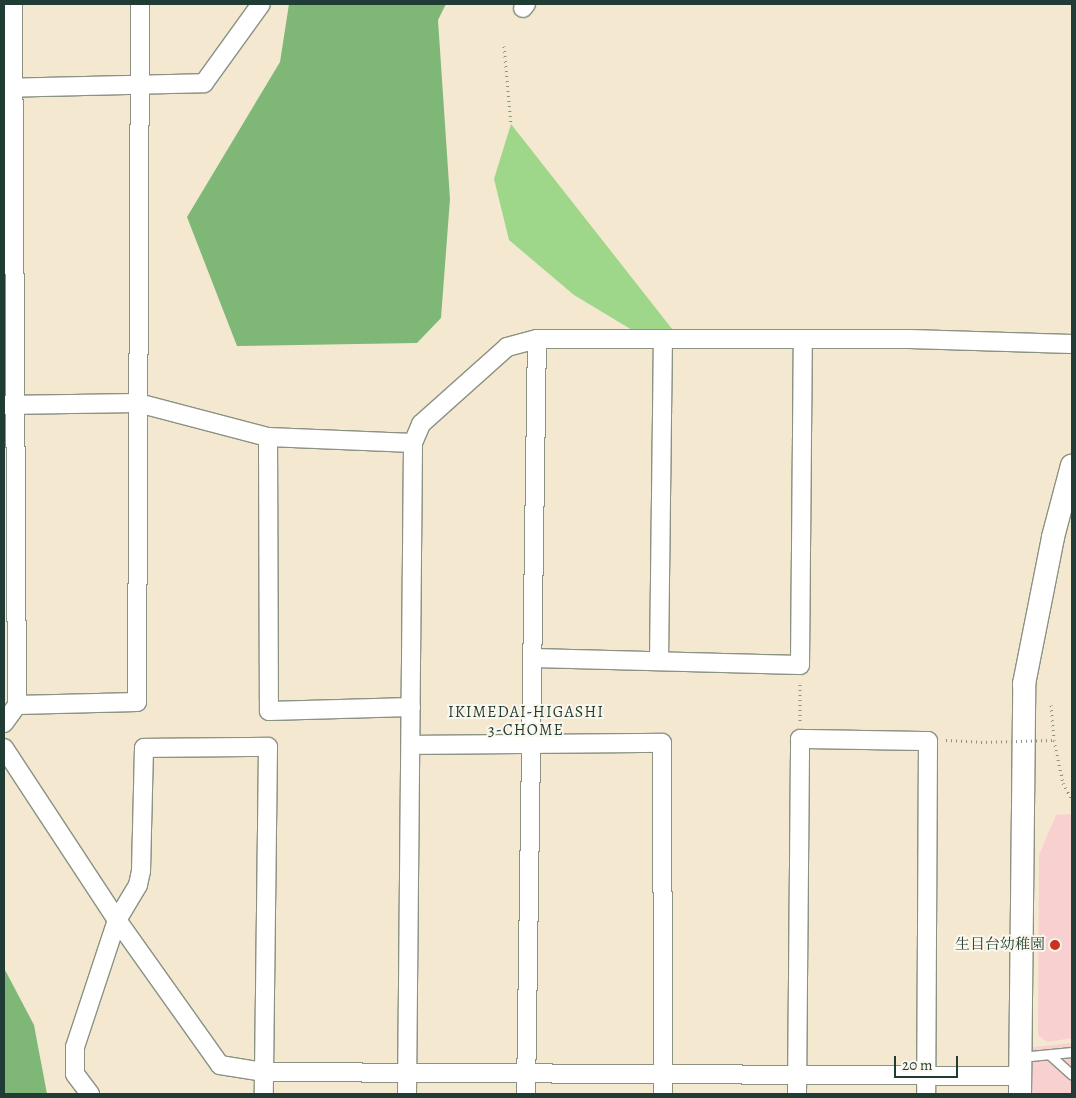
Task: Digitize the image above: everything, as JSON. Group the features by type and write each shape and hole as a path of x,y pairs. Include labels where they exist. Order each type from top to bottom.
{"street":[{"path":"4,723 17,705 9,405 9,88 13,4"},
{"path":"17,705 136,702 138,86 140,4"},
{"path":"9,88 204,83 261,4"},
{"path":"407,1094 413,443 421,424 507,347 537,339 803,339 1072,344"},
{"path":"526,1094 537,339"},
{"path":"659,661 663,339"},
{"path":"533,658 800,665 803,339"},
{"path":"9,405 138,403 268,437 413,443"},
{"path":"268,437 269,711 411,707"},
{"path":"4,748 117,920 220,1066 264,1072 1020,1076 1024,684 1053,537 1072,465"},
{"path":"797,1094 800,739 928,741 926,1094"},
{"path":"411,746 662,743 662,1094"},
{"path":"90,1094 75,1074 75,1047 117,920 138,885 142,871 144,748 268,747 264,1094"}],"lane":[{"path":"1020,1076 1051,1056 1072,1052"},
{"path":"1051,1056 1072,1075"}],"path":[{"path":"504,46 511,124"},
{"path":"800,665 800,739"},
{"path":"1051,705 1054,740 1063,783 1072,800"},
{"path":"957,739 981,742 1054,740"}],"shaded area":[{"name":"生目台幼稚園","path":"1072,814 1072,1038 1047,1042 1038,1035 1039,855 1056,815"},
{"path":"1072,1043 1072,1094 1026,1094 1026,1048"}],"green space":[{"path":"289,4 446,4 438,20 450,199 441,318 417,343 237,346 187,217 280,62"},
{"path":"511,124 680,339 647,339 574,295 509,240 494,179"},
{"path":"4,968 34,1025 47,1094 4,1094"}],"place":[{"name":"生目台幼稚園","path":"1055,945"}],"district":[{"name":"IKIMEDAI-HIGASHI 3-CHOME","path":"526,721"}]}
